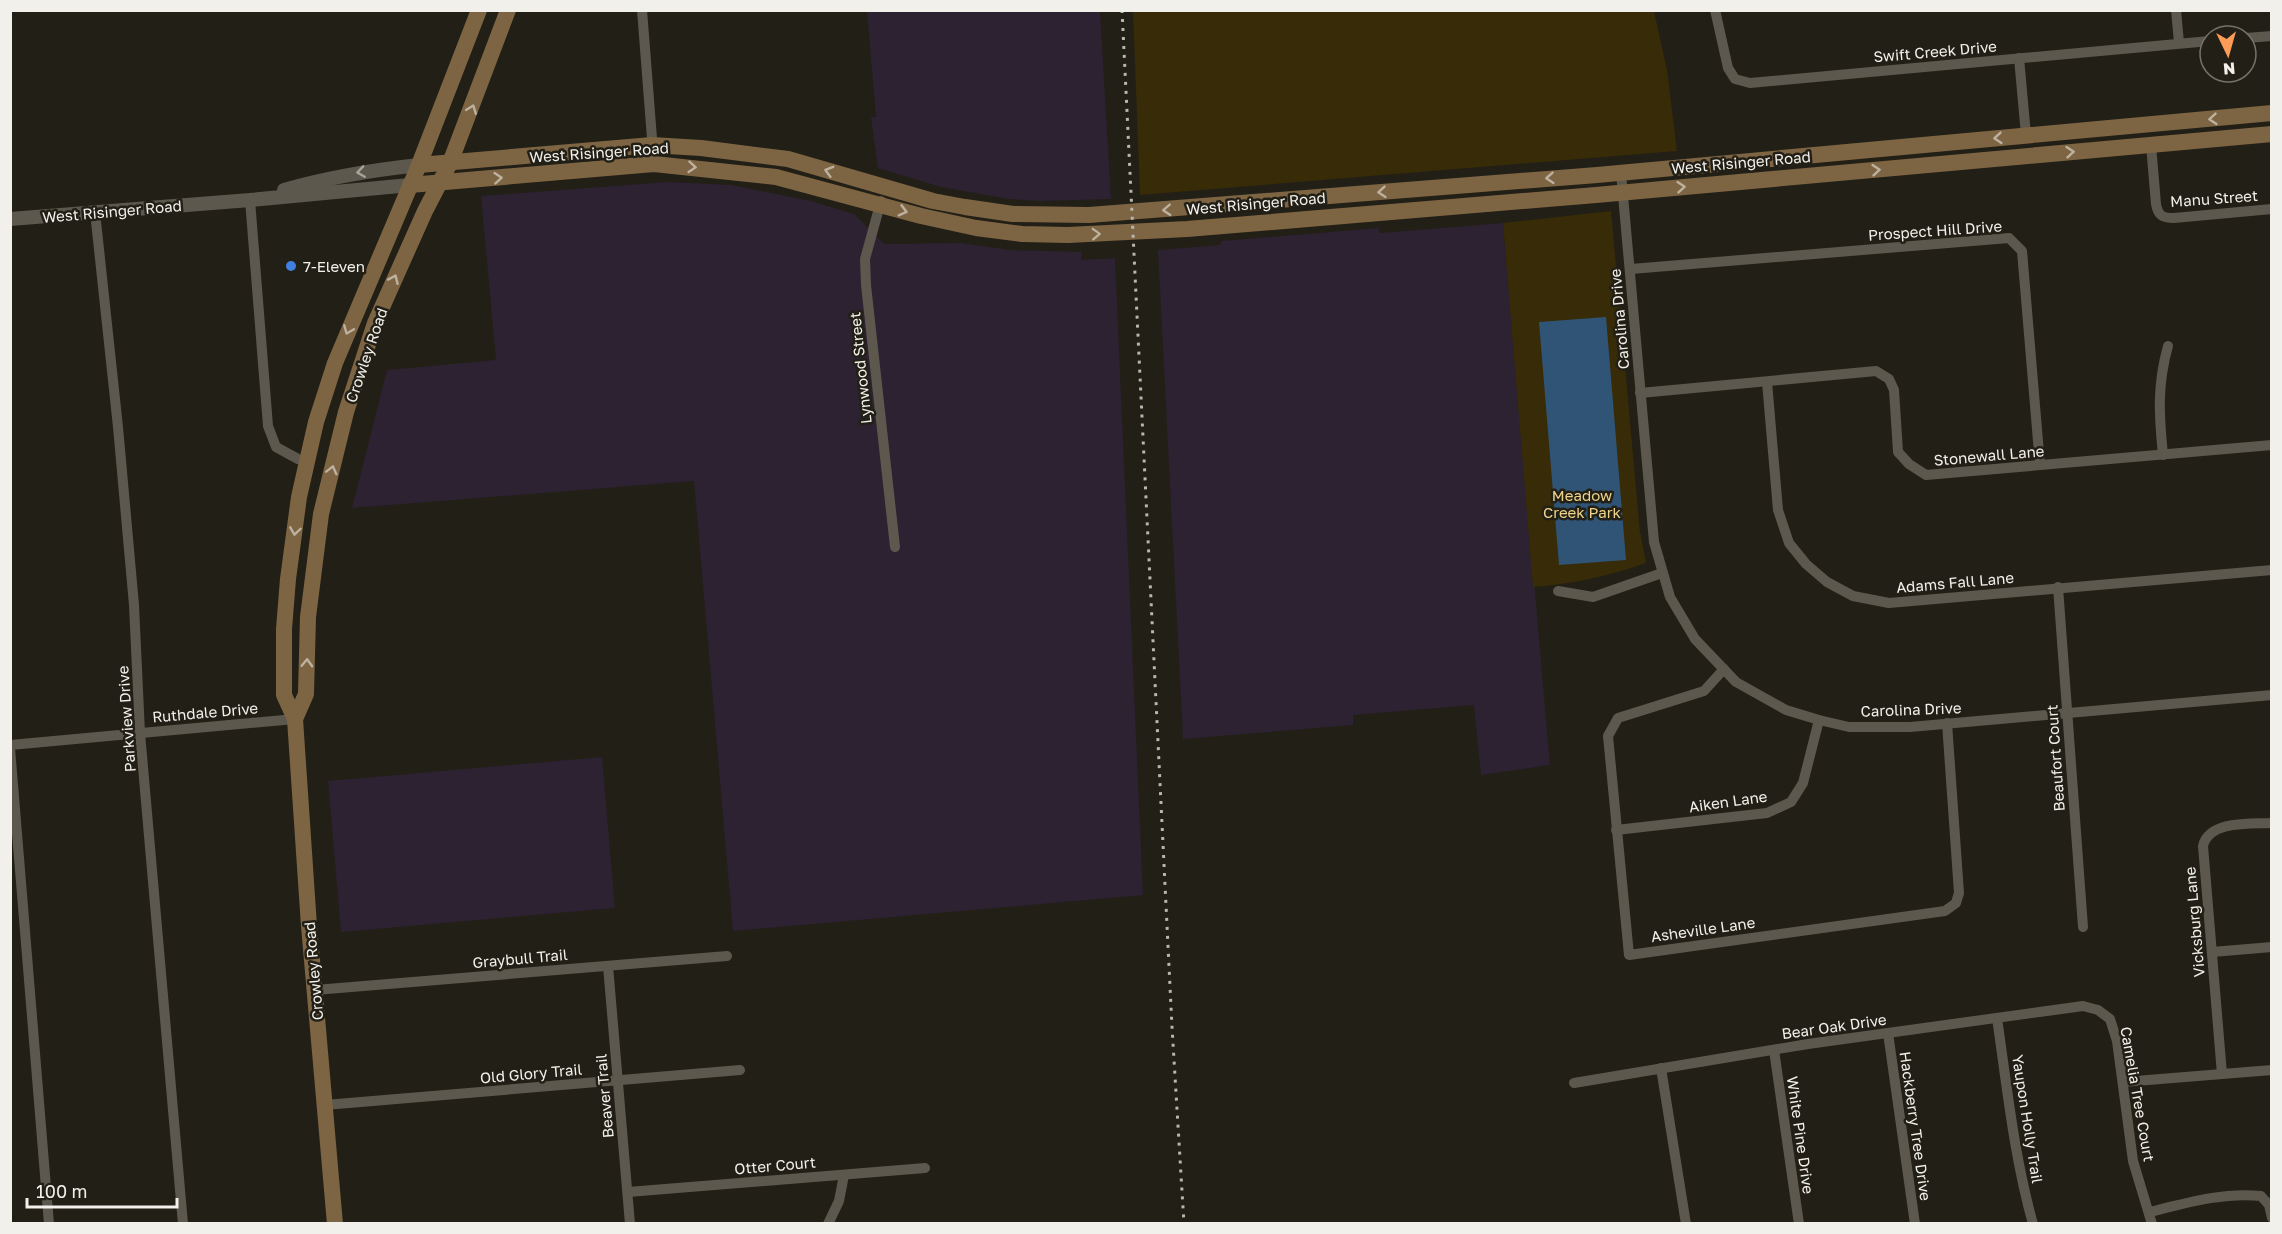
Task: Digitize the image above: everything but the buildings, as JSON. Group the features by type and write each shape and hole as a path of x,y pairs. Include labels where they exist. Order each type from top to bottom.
{"main road":[{"name":"Crowley Road","path":"335,1224 297,772 295,719 284,695 284,629 288,579 296,520 316,422 335,363 419,165 479,10"},
{"name":"Crowley Road","path":"295,719 306,694 308,617 321,514 346,412 375,323 450,163 508,10"},
{"name":"West Risinger Road","path":"419,165 652,145 700,148 788,159 933,201 1013,214 1089,215 1621,173 2271,113"},
{"name":"West Risinger Road","path":"410,185 654,164 776,177 976,228 1022,234 1068,235 1154,231 1623,193 2271,134"},
{"path":"1409,210 1412,200 1418,195 1490,187 1503,182"}],"street":[{"path":"642,10 654,164"},
{"name":"Swift Creek Drive","path":"1715,10 1728,68 1735,79 1750,83 2198,42"},
{"path":"2176,10 2179,43"},
{"path":"2019,58 2026,135"},
{"name":"Manu Street","path":"2151,145 2157,212 2161,216 2174,218 2271,209"},
{"name":"West Risinger Road","path":"250,200 323,179 419,165"},
{"name":"Carolina Drive","path":"1621,173 1654,542 1670,597 1695,639 1736,682 1786,710 1849,726 1910,727 2271,695"},
{"name":"West Risinger Road","path":"10,219 410,185"},
{"name":"Lynwood Street","path":"885,187 865,259 895,547"},
{"path":"250,200 268,426 276,447 308,462"},
{"name":"Parkview Drive","path":"95,212 133,594 141,733 183,1224"},
{"name":"Prospect Hill Drive","path":"1631,269 2009,238 2022,251 2040,465"},
{"path":"2163,455 2158,405 2161,372 2168,346"},
{"name":"Stonewall Lane","path":"1640,393 1876,371 1889,379 1894,390 1898,452 1909,464 1926,475 2271,445"},
{"name":"Adams Fall Lane","path":"1767,382 1778,510 1789,543 1806,564 1827,582 1852,596 1889,603 2271,570"},
{"path":"1558,591 1593,597 1662,573"},
{"name":"Beaufort Court","path":"2058,587 2083,927"},
{"name":"Asheville Lane","path":"1724,669 1704,691 1618,718 1608,736 1629,955 1945,911 1956,903 1959,893 1947,723"},
{"name":"Ruthdale Drive","path":"10,746 295,719"},
{"name":"Aiken Lane","path":"1616,830 1767,813 1791,802 1803,783 1820,720"},
{"path":"10,746 49,1224"},
{"name":"Vicksburg Lane","path":"2222,1074 2204,856 2205,838 2213,830 2222,827 2271,822"},
{"path":"2212,952 2271,946"},
{"name":"Graybull Trail","path":"315,990 727,956"},
{"name":"Beaver Trail","path":"608,966 630,1224"},
{"name":"Bear Oak Drive","path":"1574,1083 1887,1033 2083,1006 2098,1010"},
{"name":"Camelia Tree Court","path":"2098,1010 2110,1019 2117,1041 2133,1161 2152,1224"},
{"name":"Yaupon Holly Trail","path":"1997,1018 2018,1160 2033,1224"},
{"name":"Hackberry Tree Drive","path":"1887,1033 1915,1224"},
{"name":"White Pine Drive","path":"1774,1050 1799,1224"},
{"path":"1661,1068 1686,1224"},
{"name":"Old Glory Trail","path":"325,1105 740,1070"},
{"path":"2123,1083 2271,1070"},
{"name":"Otter Court","path":"628,1192 925,1168"},
{"path":"828,1224 839,1201 844,1174"},
{"path":"2150,1212 2197,1199 2246,1194 2261,1196 2269,1206 2271,1218"}],"shaded area":[{"path":"867,11 1100,11 1111,199 1041,201 1009,199 941,187 878,168 871,117 876,117"},
{"path":"668,182 731,185 811,201 854,214 884,244 960,243 1011,250 1082,252 1081,260 1115,258 1143,895 733,931 694,481 352,508 387,370 496,360 481,196"},
{"path":"1503,223 1550,765 1481,775 1474,705 1353,715 1353,725 1183,739 1158,250 1220,245 1221,241 1379,228 1380,233"},
{"path":"602,757 615,908 341,932 328,781"}],"green space":[{"path":"1133,11 1654,11 1667,70 1677,151 1140,195"},
{"name":"Meadow Creek Park","path":"1611,211 1640,532 1646,563 1591,579 1533,587 1503,223"}],"water":[{"path":"1606,317 1626,560 1559,565 1539,322"}],"railway":[{"path":"1122,10 1172,1027 1184,1224"}],"place":[{"name":"7-Eleven","path":"291,266"}]}
